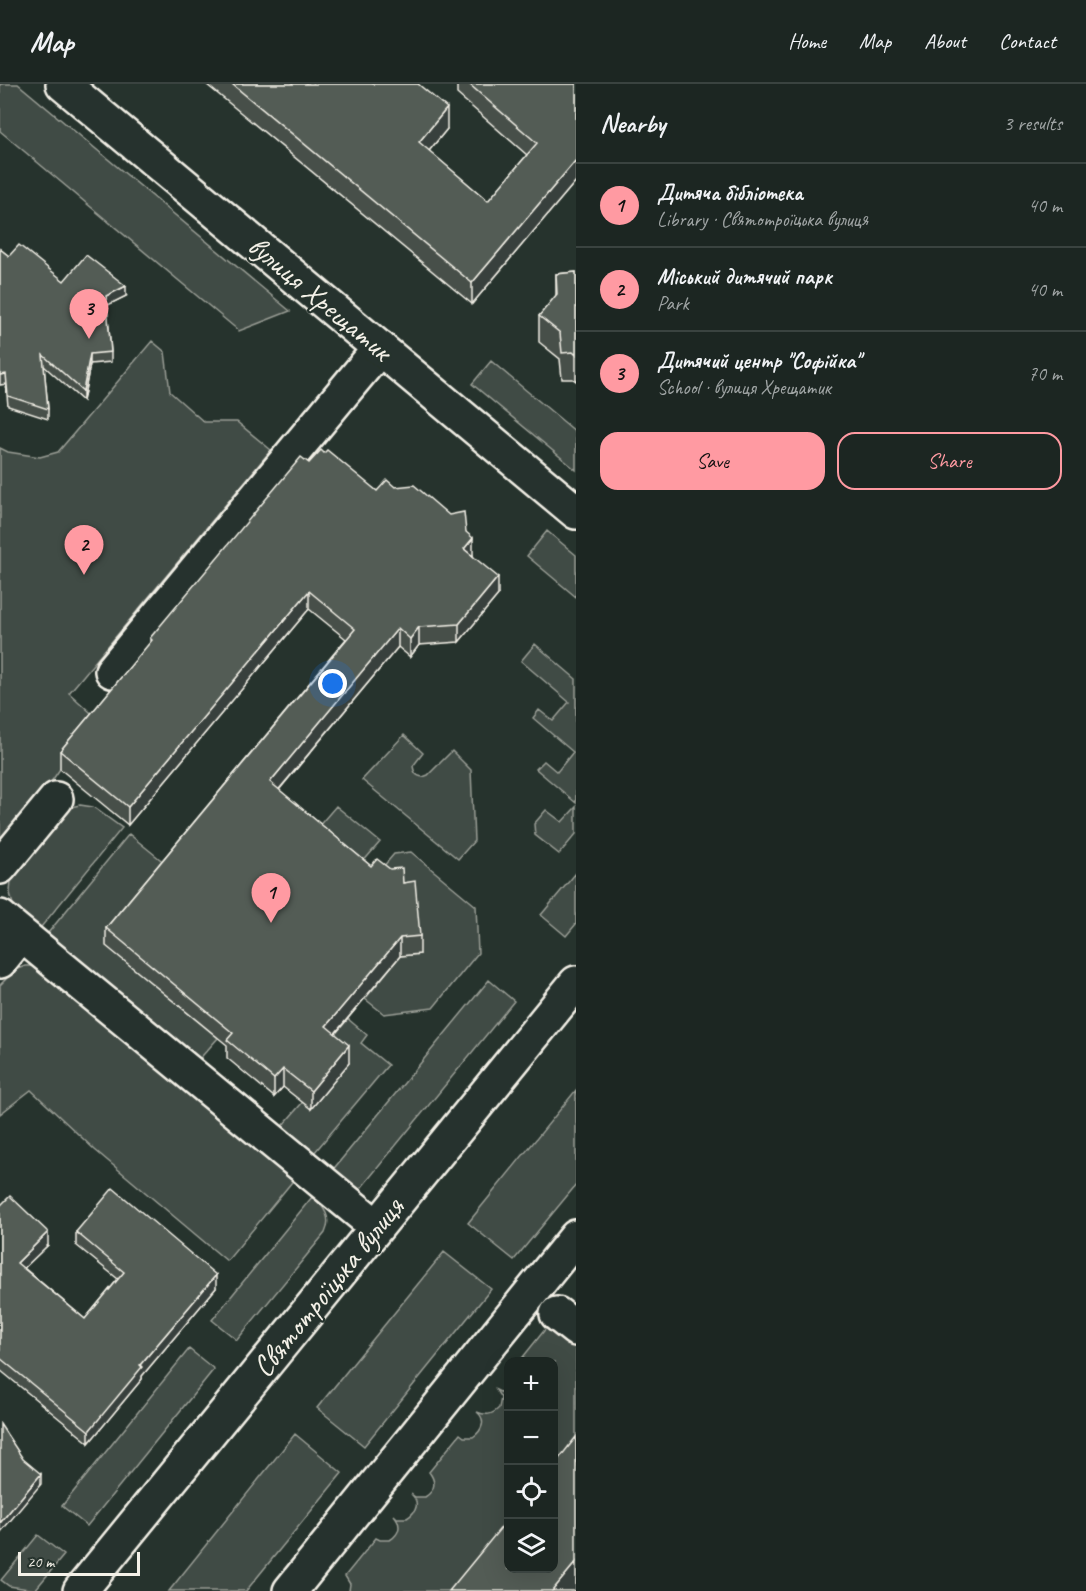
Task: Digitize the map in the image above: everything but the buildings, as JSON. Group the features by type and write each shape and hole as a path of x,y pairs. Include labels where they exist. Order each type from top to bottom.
{"street":[{"name":"вулиця Хрещатик","path":"63,84 576,512"},
{"path":"112,671 380,348"},
{"path":"0,867 56,799"},
{"path":"0,961 11,926 377,1227"},
{"name":"Святотроїцька вулиця","path":"81,1591 576,983"},
{"path":"290,1591 576,1238"}],"shaded area":[{"path":"0,84 18,84 290,311 239,331 0,131"},
{"path":"152,341 165,352 170,392 204,422 237,422 271,450 69,693 100,721 0,848 0,448 8,452 40,457 58,452"},
{"path":"491,361 576,432 576,470 472,384"},
{"path":"547,531 576,555 576,597 527,556"},
{"path":"535,644 576,679 576,803 536,769 544,761 557,772 573,752 533,718 539,710 553,721 569,702 521,661"},
{"path":"404,735 423,753 413,766 419,776 428,775 452,751 471,770 474,841 458,859 362,780"},
{"path":"80,805 93,807 122,828 37,932 19,915 13,905 10,893 15,866 66,808"},
{"path":"336,806 380,842 355,871 311,835"},
{"path":"576,807 576,834 559,854 535,835 534,824 546,810 562,822"},
{"path":"129,834 171,868 107,946 218,1038 195,1064 44,938"},
{"path":"411,852 476,906 478,953 433,1008 384,1014 365,999 400,956 420,954 376,875 394,854"},
{"path":"576,873 576,924 566,936 541,915"},
{"path":"25,966 35,966 296,1177 227,1261 95,1150 31,1090 0,1114 0,985 15,970"},
{"path":"489,980 514,1001 357,1193 331,1172"},
{"path":"348,1019 367,1035 361,1043 388,1065 309,1159 277,1132 302,1103 332,1029 337,1032"},
{"path":"576,1090 576,1185 514,1260 468,1223"},
{"path":"312,1197 326,1213 328,1222 325,1233 237,1340 212,1320"},
{"path":"444,1252 491,1289 364,1446 317,1408"},
{"path":"551,1322 576,1342 576,1467 558,1489 558,1357 523,1357"},
{"path":"189,1349 214,1369 87,1526 62,1506"},
{"path":"496,1390 504,1392 504,1554 473,1591 349,1591 350,1584 345,1576 376,1538 390,1540 393,1538 398,1532 399,1525 394,1515 397,1518 410,1516 416,1504 411,1494 415,1497 425,1497 429,1494 434,1485 429,1472 460,1434 464,1437 473,1437 479,1432 483,1422 477,1412 489,1414 494,1412 499,1408 501,1398"},
{"path":"295,1434 342,1473 246,1591 169,1591"},
{"path":"38,1535 64,1555 35,1590 9,1586 1,1580"}],"place":[{"name":"Дитячий центр \"Софійка\"","path":"89,339"},
{"name":"Міський дитячий парк","path":"84,575"},
{"name":"Дитяча бібліотека","path":"271,923"}]}
